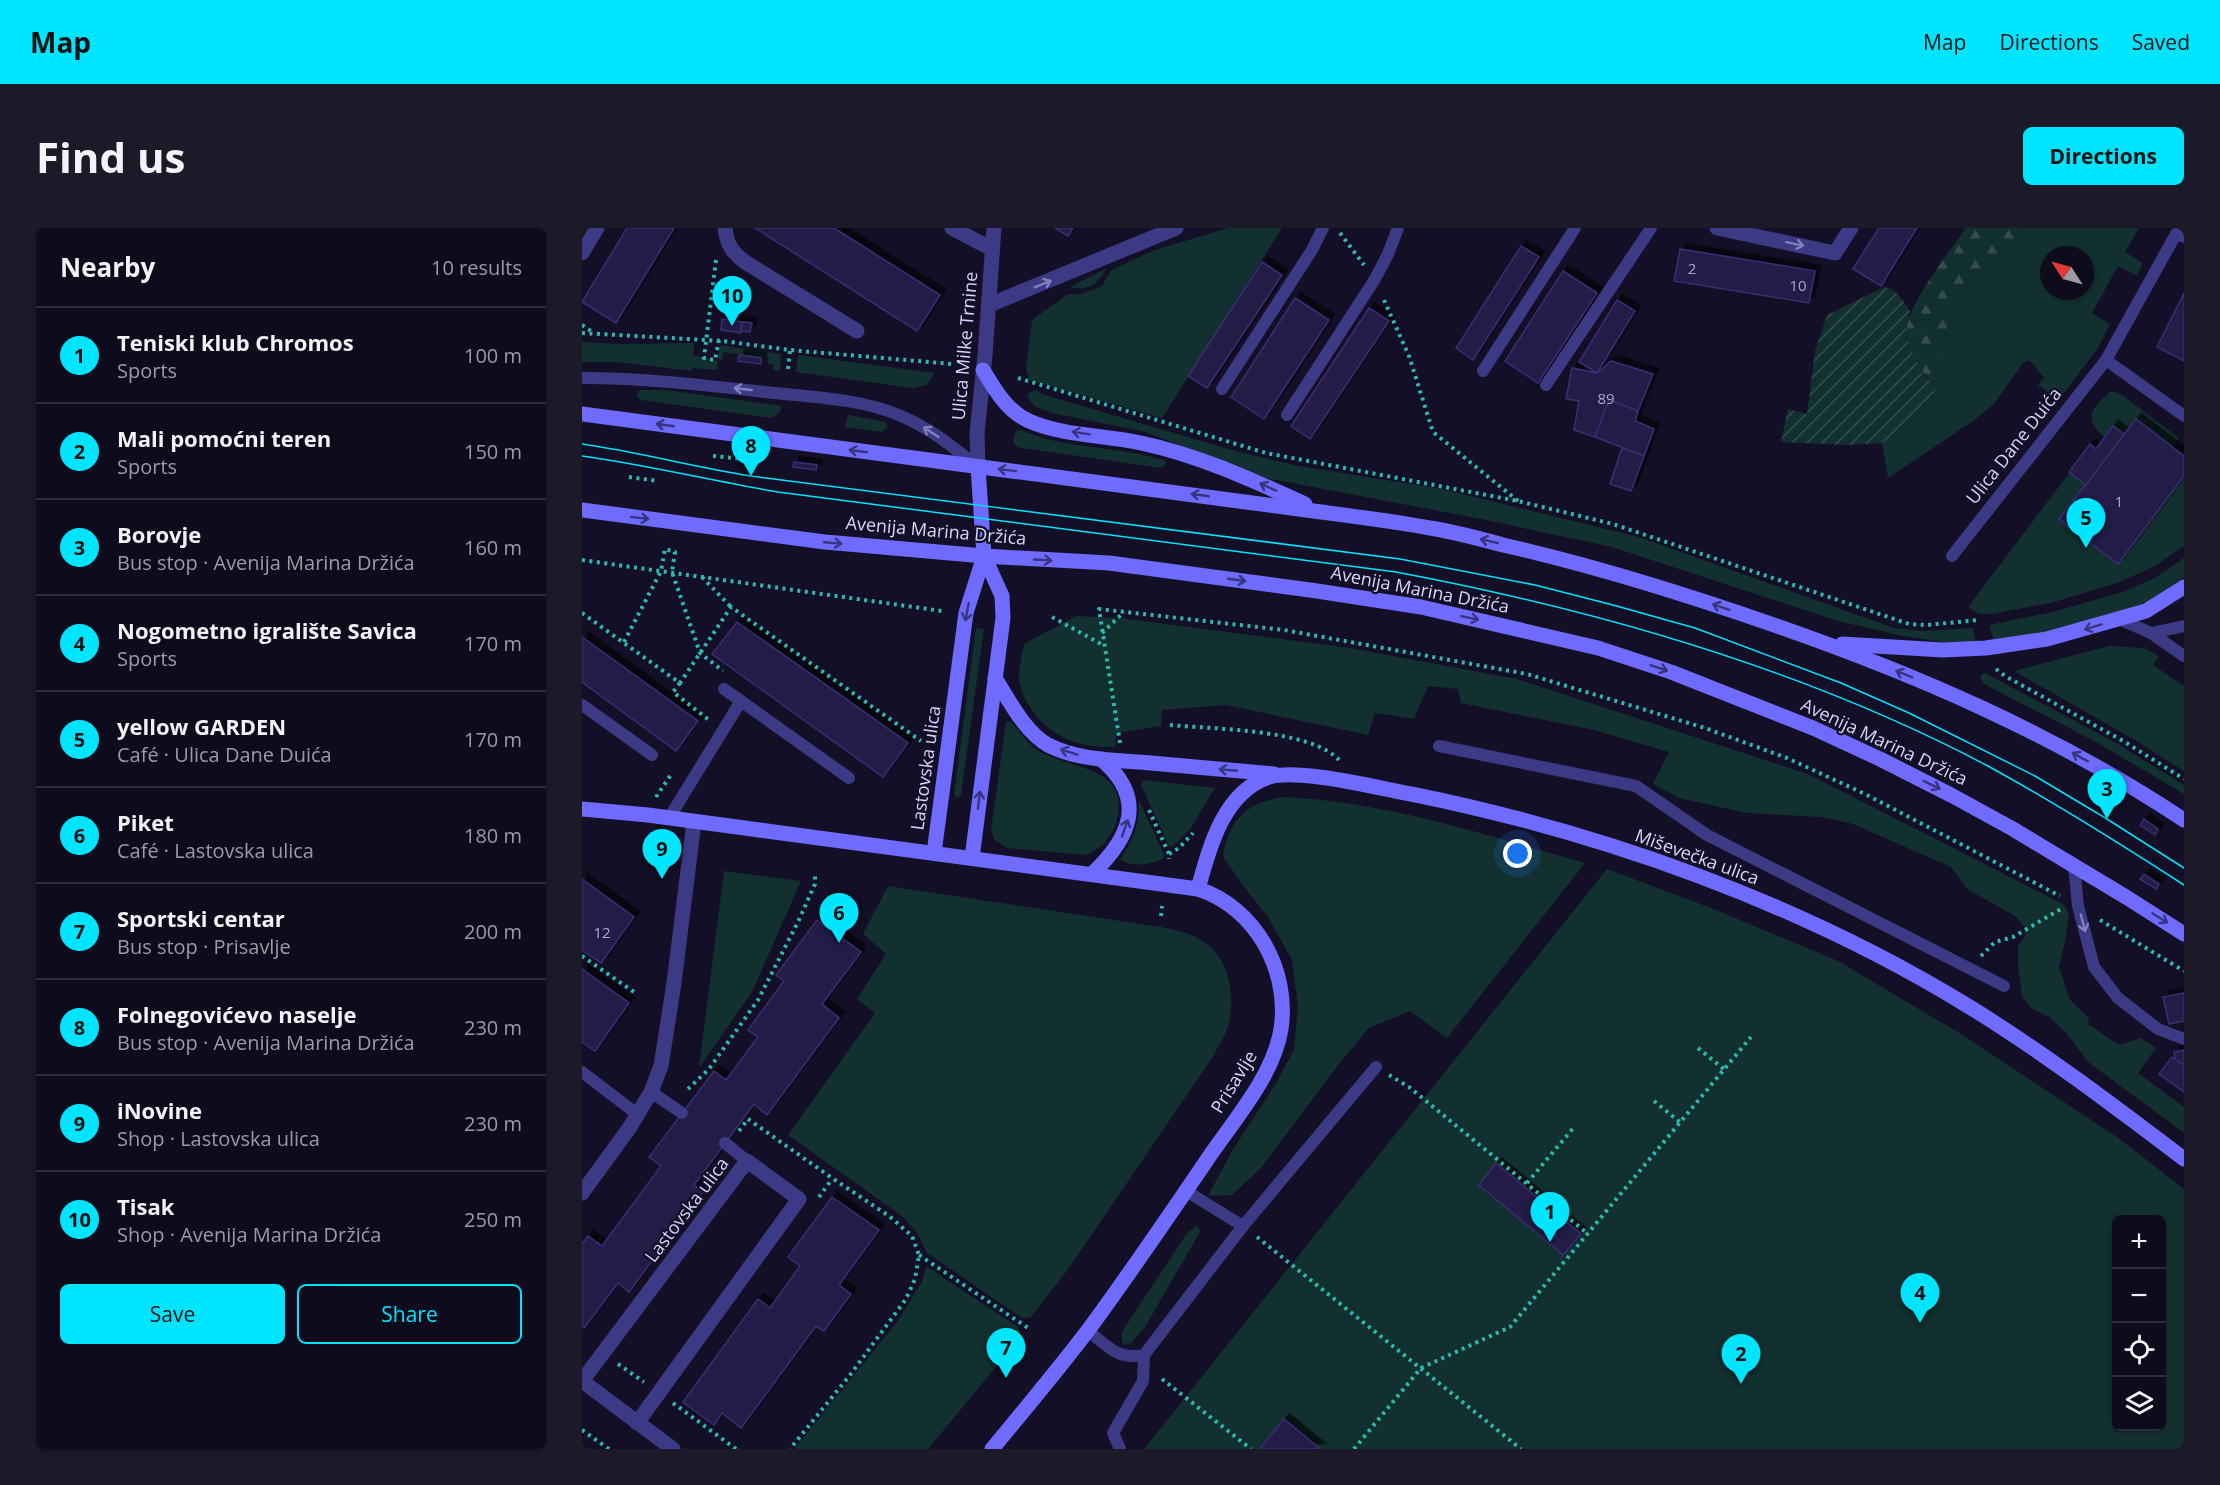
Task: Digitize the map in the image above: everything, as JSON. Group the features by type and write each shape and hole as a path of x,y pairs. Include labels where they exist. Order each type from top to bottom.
{"street":[{"path":"582,253 597,228"},
{"path":"724,228 731,251 745,262 857,331"},
{"path":"952,228 992,249"},
{"name":"Ulica Milke Trnine","path":"978,467 976,433 994,228"},
{"path":"989,305 1176,228"},
{"path":"1717,228 1835,253 1851,228"},
{"path":"983,370 995,392 1008,407 1028,420 1054,428 1179,452 1237,474 1321,512"},
{"path":"582,414 1437,529 1587,565 1688,595 1825,643 1958,696 2032,731 2106,771 2184,820"},
{"name":"Lastovska ulica","path":"972,858 1004,618 1002,596 984,556 978,467"},
{"name":"Avenija Marina Držića","path":"582,510 825,542 984,556 1109,563 1317,591 1421,607 1598,648 1671,672 1813,728 1951,795 2074,866 2184,934"},
{"name":"Lastovska ulica","path":"582,810 669,818 934,853 966,613 984,556"},
{"path":"1825,643 1943,650 1974,649 2047,639 2146,611 2184,587"},
{"path":"995,678 1016,711 1036,736 1048,745 1101,759 1286,775"},
{"path":"1092,874 1110,857 1119,844 1127,828 1130,813 1123,783 1114,770 1101,759"},
{"name":"Miševečka ulica","path":"1198,890 1213,840 1230,809 1250,788 1269,777 1286,775 1356,783 1482,808 1594,841 1746,895 1827,930 1905,970 2029,1045 2184,1159"},
{"path":"582,1193 638,1114 651,1092 661,1065 674,983 694,822"},
{"name":"Prisavlje","path":"934,853 1092,874 1212,894 1229,903 1261,937 1276,972 1282,1005 1281,1029 1268,1069 1088,1330 992,1449"},
{"name":"Lastovska ulica","path":"637,1423 799,1199 747,1161 582,1381 637,1423 673,1449"}],"lane":[{"path":"1222,389 1312,250 1323,228"},
{"path":"1287,415 1375,279 1398,228"},
{"path":"1483,371 1575,228"},
{"path":"1546,385 1651,228"},
{"name":"Ulica Dane Duića","path":"1952,556 2106,360 2176,234 2184,237"},
{"path":"2106,360 2184,416"},
{"path":"582,378 673,382 813,397 869,406 899,415 930,430 978,467"},
{"path":"2119,619 2151,633 2184,656"},
{"path":"2151,633 2184,626"},
{"path":"724,689 849,778"},
{"path":"669,818 741,701"},
{"path":"582,705 652,755"},
{"path":"1439,746 1636,786 1707,835 2004,986"},
{"path":"2074,866 2078,906 2094,967 2118,998 2158,1029 2184,1039"},
{"path":"1120,1449 1113,1433 1143,1381 1144,1361 1244,1226 1376,1067"},
{"path":"582,1072 638,1114"},
{"path":"651,1092 682,1113"},
{"path":"729,1141 747,1161"},
{"path":"1186,1191 1244,1226"},
{"path":"1088,1330 1121,1356 1144,1361"}],"path":[{"path":"1336,228 1375,279 1409,356 1433,432 1518,501"},
{"path":"717,254 704,358 715,360 719,340"},
{"path":"582,325 596,335"},
{"path":"582,333 719,340 790,350 952,364"},
{"path":"788,369 790,350"},
{"path":"1018,378 1266,453 1518,501 1613,524 1909,624 1927,625 1978,620"},
{"path":"713,456 742,459"},
{"path":"629,477 658,481"},
{"path":"624,642 661,571 665,549 675,552 672,572 700,653 728,675"},
{"path":"582,560 942,611"},
{"path":"701,576 731,606 921,741"},
{"path":"695,709 673,692 731,606"},
{"path":"1121,748 1099,609 1284,630 1527,675 1705,728 1787,758 1865,794 2061,897 2061,910 2013,937 1995,942 1970,968"},
{"path":"1102,634 1124,612"},
{"path":"582,614 680,683"},
{"path":"1052,617 1103,645"},
{"path":"1996,669 2125,742 2184,779"},
{"path":"1170,725 1270,733 1320,746 1337,757 1356,783"},
{"path":"1144,799 1169,856 1188,840 1196,829"},
{"path":"688,1089 709,1068 758,1000 798,922 815,884 815,874"},
{"path":"1161,916 1162,906"},
{"path":"2112,926 2184,971"},
{"path":"582,956 637,994"},
{"path":"1354,1449 1421,1368 1510,1327 1751,1037"},
{"path":"1698,1048 1725,1070"},
{"path":"1376,1067 1409,1087 1588,1234"},
{"path":"1654,1101 1680,1123"},
{"path":"729,1141 748,1119 889,1216 912,1236 919,1255 915,1279 906,1299 850,1375 790,1449"},
{"path":"1527,1182 1575,1126"},
{"path":"1244,1226 1521,1449"},
{"path":"919,1255 1032,1330"},
{"path":"613,1360 650,1386"},
{"path":"1144,1361 1251,1449"},
{"path":"669,1400 736,1449"},
{"path":"582,1430 609,1449"}],"green space":[{"path":"1228,228 1282,228 1162,418 1029,380 1026,368 1032,320 1068,294 1081,294 1102,286 1111,270 1155,250"},
{"path":"1966,228 2024,228 1988,268 1974,270 1949,326 1939,355 1933,385 1913,356 1906,337 1907,326 1911,312 1928,281"},
{"path":"2024,228 2139,228 2125,252 2143,263 2137,276 2118,266 2092,313 2110,324 2099,346 2059,400 2038,385 2044,377 2029,360 2023,363 1994,404 1973,421 1888,478 1882,443 1916,417 1937,388 1933,385 1944,340 1960,297 1974,270 1988,268"},
{"path":"1107,268 1092,285 1083,288 1070,287"},
{"path":"1884,287 1896,293 1910,311 1905,336 1923,375 1937,388 1916,417 1882,443 1846,445 1781,442 1788,409 1807,414 1815,351 1827,315"},
{"path":"582,342 695,343 693,355 718,361 717,370 693,368 692,371 617,362 582,362"},
{"path":"720,345 781,354 780,371 773,370 774,365 768,364 768,359 724,352 722,360 718,359"},
{"path":"798,355 935,373 927,385 912,388 796,372"},
{"path":"640,390 665,390 782,406 779,413 771,418 641,400 636,395"},
{"path":"1035,390 1045,395 1239,452 1299,466 1442,489 1639,537 1894,628 1922,631 1973,628 1976,644 1942,642 1898,635 1838,621 1612,547 1481,519 1266,478 1142,431 1052,413 1036,407 1029,400 1028,394"},
{"path":"2110,392 2123,396 2179,438 2172,447 2124,434 2113,426 2105,437 2094,425 2092,414 2098,403"},
{"path":"848,415 885,422 888,426 882,432 845,427"},
{"path":"1021,430 1056,441 1129,452 1166,461 1161,468 1017,447 1013,442 1016,431"},
{"path":"2070,472 2086,485 2117,563 2184,476 2184,546 2155,566 2120,582 2051,603 1991,614 1979,614 1969,608 1971,603"},
{"path":"2184,558 2184,577 2147,603 2048,633 1994,641 1989,625 2053,612 2126,591 2156,577"},
{"path":"1076,616 1120,618 1350,648 1517,679 1808,774 2063,904 2069,913 2059,967 2070,1000 2089,1018 2088,1024 2119,1045 2141,1038 2156,1048 2138,1073 2184,1107 2184,1133 2088,1062 2068,1035 2051,1018 2031,1008 2022,997 2018,965 2018,945 2025,936 2024,927 2015,916 1967,889 1951,867 1853,824 1822,817 1747,813 1679,798 1653,784 1669,752 1594,730 1461,703 1458,689 1428,686 1414,719 1375,713 1368,735 1226,705 1162,710 1161,726 1116,733 1115,747 1078,743 1056,734 1038,718 1024,697 1019,676 1024,644"},
{"path":"976,628 984,629 961,795 957,798 954,794"},
{"path":"2109,646 2144,648 2159,656 2153,665 2184,686 2184,771 2014,671"},
{"path":"1985,673 2118,744 2184,785 2184,794 2096,742 1984,684 1980,678"},
{"path":"1010,721 1034,748 1096,773 1108,780 1116,790 1119,804 1114,829 1105,843 1096,850 1085,855 1007,848 994,839 991,830 1006,722"},
{"path":"1143,780 1215,788 1190,829 1172,847 1169,846 1141,785"},
{"path":"1284,797 1361,805 1436,821 1585,863 1447,1038 1410,1011 1369,1028 1261,1168 1232,1195 1208,1196 1232,1151 1275,1085 1294,1050 1298,1006 1292,960 1268,917 1223,857 1229,833 1242,815 1260,803"},
{"path":"1139,800 1165,857 1149,864 1130,864 1120,859 1135,831"},
{"path":"1607,869 1711,908 1838,961 1961,1034 2117,1137 2184,1189 2184,1449 1144,1449"},
{"path":"724,871 801,881 752,992 699,1068"},
{"path":"888,886 1178,931 1194,936 1213,949 1220,958 1229,980 1231,1003 1227,1030 1214,1055 1069,1268 1031,1317 1022,1318 927,1253 917,1233 902,1216 788,1135 875,1013 857,999 886,954 863,934"},
{"path":"1196,1226 1201,1230 1145,1327 1131,1343 1123,1345 1121,1336 1125,1327 1187,1233"},
{"path":"926,1266 1018,1327 1020,1335 1015,1344 928,1449 794,1449 897,1322 922,1282"}],"building":[{"path":"627,228 674,228 616,323 582,302"},
{"path":"755,228 834,228 940,295 917,331"},
{"path":"1055,228 1073,228 1068,236"},
{"path":"1879,228 1917,228 1881,286 1853,269"},
{"path":"1521,246 1539,257 1473,360 1456,348"},
{"path":"1680,249 1815,271 1809,303 1674,281"},
{"path":"1262,262 1282,275 1207,388 1188,376"},
{"path":"1563,271 1597,293 1538,383 1505,361"},
{"path":"2184,293 2184,361 2157,347"},
{"path":"1295,298 1329,320 1264,419 1231,397"},
{"path":"1617,300 1635,311 1597,373 1579,362"},
{"path":"1369,308 1389,321 1310,439 1291,426"},
{"path":"722,319 742,322 741,333 721,330"},
{"path":"742,322 752,323 750,332 741,331"},
{"path":"739,355 761,358 761,364 738,361"},
{"path":"1611,361 1653,374 1638,411 1609,400 1595,437 1574,430 1579,401 1566,399 1572,368 1597,373"},
{"path":"1609,400 1638,411 1635,421 1654,429 1644,456 1595,437"},
{"path":"2136,419 2184,456 2184,476 2118,564 2059,519"},
{"path":"2113,426 2124,434 2086,485 2069,472 2090,444 2096,449"},
{"path":"1622,448 1644,456 1631,491 1610,484"},
{"path":"794,462 817,465 816,470 793,467"},
{"path":"737,622 908,743 883,777 712,654"},
{"path":"582,637 698,721 676,751 582,682"},
{"path":"2144,819 2158,829 2155,835 2140,825"},
{"path":"2144,874 2159,884 2156,889 2140,879"},
{"path":"582,879 634,917 601,963 582,950"},
{"path":"817,920 861,952 822,1004 839,1018 767,1115 754,1104 694,1185 703,1192 629,1292 618,1283 584,1328 582,1327 582,1244 588,1236 602,1246 661,1166 649,1157 714,1071 726,1080 758,1037 748,1030 784,981 776,975"},
{"path":"582,969 629,1003 595,1051 582,1042"},
{"path":"2184,993 2184,1021 2169,1024 2163,997"},
{"path":"2184,1050 2184,1065 2175,1059 2174,1052"},
{"path":"2172,1057 2184,1065 2184,1092 2159,1074"},
{"path":"1496,1163 1581,1234 1563,1255 1479,1185"},
{"path":"832,1197 879,1230 839,1285 851,1294 824,1331 816,1326 741,1428 722,1413 714,1425 683,1402 758,1299 770,1308 800,1266 788,1257"},
{"path":"1284,1419 1320,1449 1264,1449 1261,1447"}],"tram line":[{"path":"582,444 751,476 1400,559 1535,585 1613,605 1695,628 1841,683 1909,713 2035,776 2184,868"},
{"path":"582,456 778,492 1396,572 1472,587 1623,624 1773,672 1917,731 2036,793 2184,885"}],"place":[{"name":"Tisak","path":"732,326"},
{"name":"Folnegovićevo naselje","path":"751,476"},
{"name":"yellow GARDEN","path":"2086,548"},
{"name":"Borovje","path":"2107,819"},
{"name":"iNovine","path":"662,879"},
{"name":"Piket","path":"839,943"},
{"name":"Teniski klub Chromos","path":"1550,1242"},
{"name":"Nogometno igralište Savica","path":"1920,1323"},
{"name":"Sportski centar","path":"1006,1378"},
{"name":"Mali pomoćni teren","path":"1741,1384"}]}
